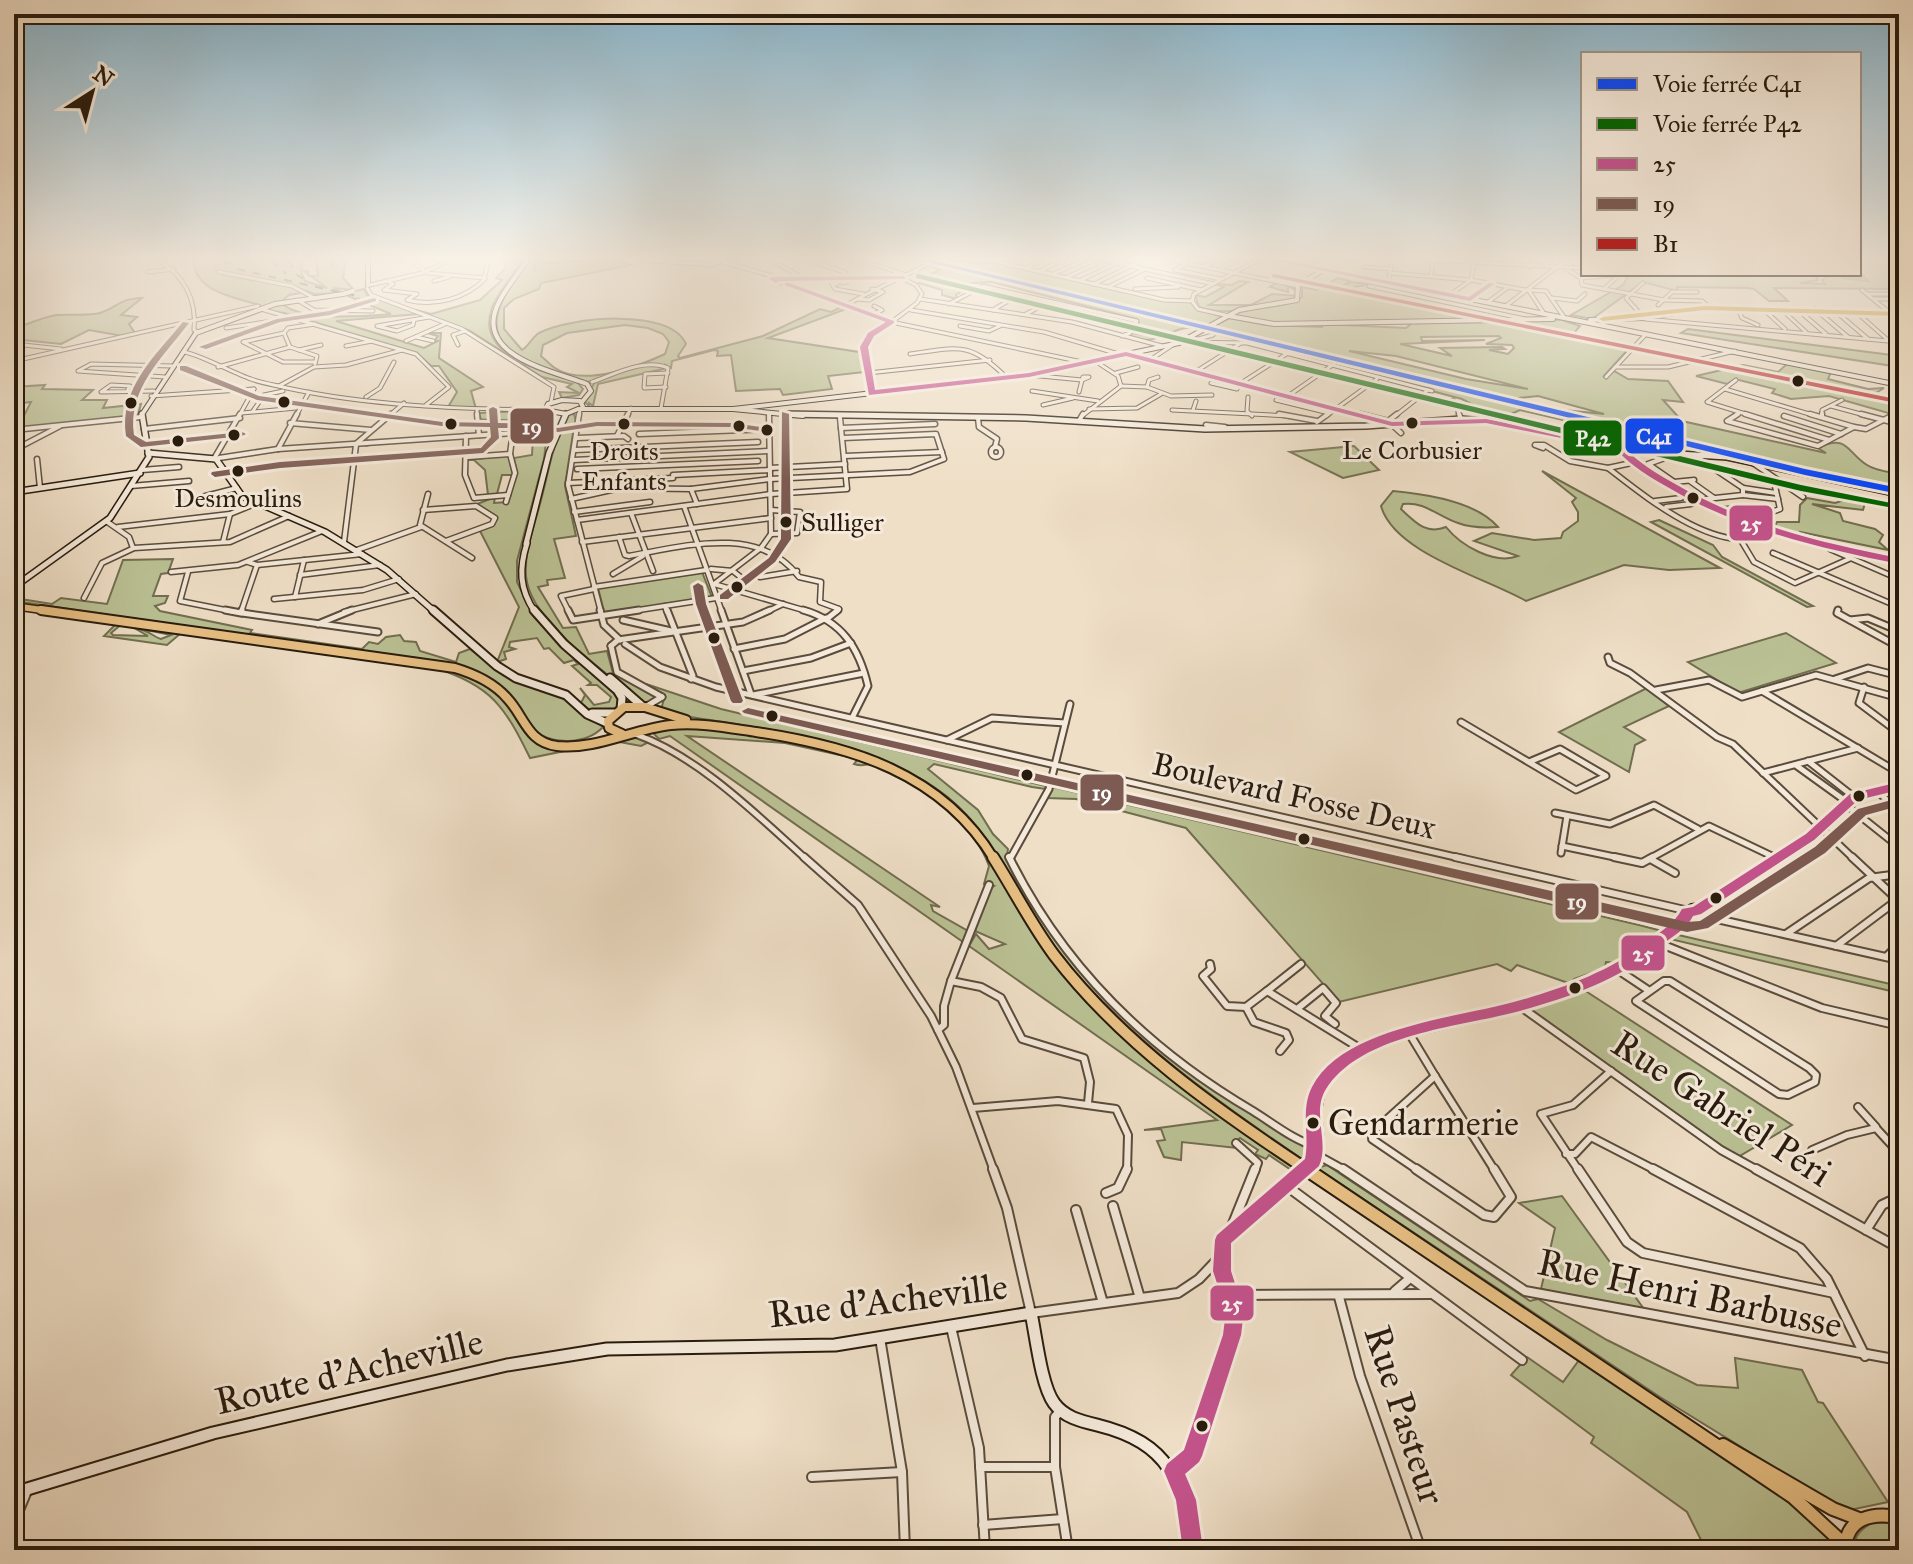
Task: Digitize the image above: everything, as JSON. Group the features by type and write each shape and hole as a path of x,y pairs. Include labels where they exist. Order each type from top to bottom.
{"main road":[{"path":"14,604 455,668 480,677 501,691 538,740 563,747 675,724 738,729"},
{"path":"527,728 544,739 566,743 593,738 608,726 617,711 644,706 660,713 817,743 864,756 905,774 939,795 982,837 1031,922 1067,971 1166,1068 1333,1186 1793,1497 1845,1547"},
{"path":"654,728 660,713"},
{"path":"608,726 630,734"},
{"path":"1698,1432 1833,1509 1859,1519"},
{"path":"1845,1547 1846,1534 1859,1519 1876,1514 1899,1517"}],"street":[{"path":"14,361 141,333"},
{"path":"14,587 106,521 152,453 141,417 153,394 197,333"},
{"path":"290,347 284,333 243,341 263,355 289,363 346,365 402,349"},
{"path":"346,333 420,356 449,386 425,405"},
{"path":"408,333 433,341"},
{"path":"406,341 424,333"},
{"path":"458,345 453,335 459,333"},
{"path":"468,333 555,389 548,408 552,439"},
{"path":"496,333 530,366 591,385 660,364 668,367 661,408"},
{"path":"872,393 866,341 877,333"},
{"path":"951,333 1087,363"},
{"path":"1046,333 1390,422 1401,433"},
{"path":"1112,333 1163,346"},
{"path":"1121,336 1130,333"},
{"path":"1185,342 1200,333"},
{"path":"1632,333 1713,347"},
{"path":"1646,333 1899,385"},
{"path":"1813,333 1899,342"},
{"path":"1843,333 1848,337"},
{"path":"1862,333 1869,339"},
{"path":"1880,333 1889,341"},
{"path":"733,409 1029,375 1213,335"},
{"path":"1606,377 1639,335"},
{"path":"910,354 954,344 967,336"},
{"path":"346,346 373,341"},
{"path":"1185,342 1242,342 1430,391 1390,422"},
{"path":"1194,372 1242,342"},
{"path":"14,344 65,350"},
{"path":"954,344 980,350 1007,378"},
{"path":"1149,361 1174,344"},
{"path":"298,350 321,345"},
{"path":"218,367 290,347 316,356 315,364"},
{"path":"185,349 218,367 279,386 425,405 477,410 548,408 569,414"},
{"path":"1615,367 1668,367 1735,352"},
{"path":"1240,384 1288,353"},
{"path":"868,373 990,360"},
{"path":"1095,361 1115,373 1121,386"},
{"path":"365,398 380,388 394,362"},
{"path":"165,377 78,371 91,364 173,366"},
{"path":"279,386 315,364"},
{"path":"1288,396 1335,364"},
{"path":"1115,373 1138,367"},
{"path":"666,387 644,388 644,375 668,373"},
{"path":"1029,375 1082,380 1079,392"},
{"path":"1147,387 1149,380 1158,377"},
{"path":"1201,392 1219,378"},
{"path":"1318,424 1377,379"},
{"path":"1736,380 1707,402 1830,441"},
{"path":"548,408 585,393 587,388 582,382"},
{"path":"127,391 130,386 111,385 101,393 127,391 153,394 254,388 262,383"},
{"path":"1211,383 1237,389"},
{"path":"591,385 581,408 568,483 571,499 601,616 620,644 617,672 662,697 664,701 660,713"},
{"path":"1121,386 1147,387 1161,394 1181,396 1201,392 1212,395"},
{"path":"1079,421 1088,409 1115,394 1121,386"},
{"path":"216,458 254,388"},
{"path":"1724,388 1866,429 1884,422 1899,411"},
{"path":"253,412 264,395 283,391"},
{"path":"278,449 297,408 310,391"},
{"path":"1032,391 1099,401"},
{"path":"555,394 581,408"},
{"path":"1088,409 1119,410 1149,404 1161,394"},
{"path":"1043,405 1074,397"},
{"path":"1248,397 1250,414"},
{"path":"1276,400 1330,413"},
{"path":"1453,400 1461,419"},
{"path":"1822,417 1821,411 1842,400"},
{"path":"1193,410 1196,401"},
{"path":"343,540 349,483 359,444 371,430 405,403"},
{"path":"1149,404 1153,409"},
{"path":"1831,406 1899,424"},
{"path":"144,429 297,408"},
{"path":"583,709 602,715 617,711 622,698 593,667 542,622 522,587 527,543 558,421 581,408 661,408 733,409 769,414 935,421"},
{"path":"616,436 631,408"},
{"path":"477,410 479,435"},
{"path":"1172,410 1274,413 1318,424"},
{"path":"1206,427 1207,411"},
{"path":"1739,413 1727,421 1818,446 1854,427"},
{"path":"714,584 761,548 771,534 769,414"},
{"path":"1784,416 1842,434"},
{"path":"14,430 141,417"},
{"path":"577,520 771,494 848,489 840,418"},
{"path":"978,418 979,427 997,439 995,447"},
{"path":"841,428 978,418 1239,429 1461,419 1504,423 1619,447 1753,463 1897,494"},
{"path":"571,499 620,488 691,489 770,479 910,472 944,459 935,421"},
{"path":"478,422 514,423 510,454 515,473 506,502"},
{"path":"290,423 371,430"},
{"path":"14,450 61,425"},
{"path":"639,434 768,429"},
{"path":"843,438 936,432"},
{"path":"152,453 216,458 278,449 512,433"},
{"path":"666,490 673,477 680,434"},
{"path":"466,436 468,457 463,467 465,484 474,498 508,495"},
{"path":"577,438 616,436 628,439"},
{"path":"575,450 758,442"},
{"path":"1619,447 1696,503 1772,534 1899,561"},
{"path":"1543,448 1570,461 1608,468 1636,462"},
{"path":"607,458 609,449"},
{"path":"573,460 769,451"},
{"path":"845,456 942,452"},
{"path":"1661,453 1662,459 1648,464 1668,479 1692,480 1714,498"},
{"path":"468,457 510,454"},
{"path":"1693,455 1743,492 1778,499"},
{"path":"624,467 625,457"},
{"path":"216,458 242,496 343,540 399,579 497,666 516,678 566,695 608,726"},
{"path":"37,459 40,488"},
{"path":"577,469 758,461"},
{"path":"1753,463 1803,497"},
{"path":"568,483 845,464"},
{"path":"14,492 179,467"},
{"path":"1608,468 1654,501 1698,525 1742,542 1772,534"},
{"path":"131,486 189,481"},
{"path":"620,488 621,481"},
{"path":"1769,513 1780,509 1776,485 1783,485"},
{"path":"194,499 237,488"},
{"path":"691,489 697,504"},
{"path":"1706,499 1743,492 1776,493"},
{"path":"428,494 419,523 472,558"},
{"path":"1654,501 1681,498"},
{"path":"574,512 650,502"},
{"path":"118,527 230,514 257,503"},
{"path":"1665,507 1691,504"},
{"path":"423,510 476,506 495,518 492,524 446,541"},
{"path":"684,506 752,695 864,673"},
{"path":"771,510 800,512 797,533 771,534"},
{"path":"631,513 653,571"},
{"path":"223,542 230,514"},
{"path":"84,598 102,563 134,548 236,540 289,516"},
{"path":"582,542 771,518"},
{"path":"106,521 118,527 134,548"},
{"path":"248,562 257,565 360,552 422,527"},
{"path":"171,572 248,562 289,541 322,531"},
{"path":"619,537 626,556 726,543 761,548 784,557 800,578 821,582 820,602 839,609 785,639 734,649"},
{"path":"1742,542 1742,550 1751,560 1792,582 1849,559"},
{"path":"1828,547 1849,559 1899,578"},
{"path":"1773,553 1899,607"},
{"path":"613,574 646,554"},
{"path":"1784,558 1794,554"},
{"path":"295,597 304,560"},
{"path":"241,613 257,565"},
{"path":"300,575 380,565"},
{"path":"708,569 729,570 743,579 737,591 719,598 573,620 561,596 594,588 708,569"},
{"path":"760,577 797,571"},
{"path":"188,572 180,601 317,625 378,632"},
{"path":"274,599 370,589 399,579"},
{"path":"714,584 827,618 851,643 864,673 867,694 852,718"},
{"path":"317,625 335,614 416,594"},
{"path":"620,644 757,618 783,604"},
{"path":"665,606 693,676 691,679"},
{"path":"1838,610 1849,620 1899,647"},
{"path":"1849,620 1868,618 1899,631"},
{"path":"623,620 676,633"},
{"path":"743,671 811,658 851,643"},
{"name":"Boulevard Fosse Deux","path":"620,644 660,667 691,679 752,695 1899,960"},
{"path":"1608,657 1610,663 1654,690 1717,737 1733,744 1896,902 1836,946"},
{"path":"593,667 644,706 662,697"},
{"path":"1835,679 1868,668 1899,676"},
{"path":"1654,690 1709,680 1739,696 1812,675 1899,698"},
{"path":"1864,687 1858,700 1899,733"},
{"path":"1762,691 1899,773"},
{"path":"1055,765 1070,704"},
{"path":"947,740 992,718 1065,723"},
{"path":"1461,722 1529,762 1578,790 1606,776 1560,749 1529,762"},
{"path":"652,740 654,728"},
{"path":"630,734 652,740 757,813 858,905 938,1030 973,1108 1007,1208 1051,1399 1059,1412 1070,1419 1140,1439 1174,1471 1186,1500 1193,1550"},
{"path":"1763,773 1859,748"},
{"path":"1808,761 1899,847"},
{"name":"Rue Henri Barbusse","path":"1055,765 1045,797 1009,857 1046,921 1089,978 1174,1057 1246,1109 1334,1163 1525,1291 1865,1357 1899,1360"},
{"path":"1797,765 1849,801"},
{"path":"1174,1471 1192,1456 1232,1335 1235,1311 1220,1257 1223,1240 1298,1176 1316,1153 1318,1095 1324,1080 1361,1049 1409,1033 1520,1006 1618,970 1820,828 1849,801 1899,786"},
{"path":"1876,791 1899,811"},
{"path":"1555,813 1610,824 1654,805 1698,829"},
{"path":"1567,816 1562,850 1634,863 1651,859 1698,829 1714,827 1776,858"},
{"path":"1651,859 1675,873"},
{"path":"1786,934 1869,878 1899,874"},
{"path":"938,1030 944,1025 944,1006 951,981 989,885"},
{"path":"1656,942 1822,1008 1899,1026"},
{"path":"1885,957 1899,944"},
{"path":"1210,964 1211,969 1203,976 1223,1004 1246,1007 1301,964"},
{"path":"1618,970 1648,990"},
{"path":"951,981 974,985 995,995 1006,1005 1008,1018 1022,1039 1077,1053 1085,1059 1092,1074 1088,1103"},
{"path":"1670,981 1809,1068 1816,1075 1815,1082 1788,1095 1779,1094 1639,1004 1636,1001 1648,990 1670,981"},
{"path":"1297,1009 1323,988 1336,1003 1325,1016 1335,1024"},
{"path":"1267,991 1361,1049"},
{"name":"Rue Gabriel Péri","path":"1520,1006 1721,1150 1899,1248"},
{"path":"1246,1007 1254,1022 1286,1033 1289,1040 1280,1051"},
{"path":"1409,1033 1436,1075 1511,1197 1494,1217 1484,1215 1372,1139 1373,1132 1436,1075"},
{"path":"1611,1071 1573,1105 1541,1114 1620,1234 1643,1253 1834,1293"},
{"path":"973,1108 997,1103 1088,1103 1116,1109 1127,1123 1127,1170 1119,1187 1106,1193"},
{"path":"1858,1107 1899,1153"},
{"path":"1812,1150 1847,1135 1876,1128"},
{"path":"1566,1154 1575,1154 1591,1137 1599,1140 1785,1239 1818,1266 1865,1357"},
{"path":"1230,1231 1258,1163 1236,1143"},
{"path":"1286,1185 1522,1360"},
{"path":"1866,1230 1882,1205 1899,1197"},
{"path":"1113,1206 1140,1298"},
{"path":"1076,1210 1103,1303"},
{"path":"1031,1313 1178,1293 1199,1279 1220,1257"},
{"path":"1390,1294 1409,1279"},
{"path":"1231,1295 1339,1297 1431,1294"},
{"name":"Rue Pasteur","path":"1339,1297 1360,1376 1421,1550"},
{"name":"Rue d'Acheville","path":"705,1347 835,1345 1031,1313"},
{"path":"951,1326 979,1448 985,1550"},
{"path":"880,1338 902,1472 905,1550"},
{"name":"Route d'Acheville","path":"14,1493 213,1433 507,1365 607,1349 705,1347"},
{"path":"1059,1412 1055,1417 1055,1467 1068,1550"},
{"path":"980,1467 1055,1467"},
{"path":"812,1477 902,1472"},
{"path":"14,1522 27,1491"},
{"path":"983,1525 1063,1519"}],"green space":[{"path":"14,333 83,333 61,344 14,339"},
{"path":"106,333 135,333 123,336"},
{"path":"350,333 375,333 424,348 438,341 435,340 438,336 427,333 441,333 439,358 483,387 471,391 476,409 448,407 457,392 439,366 431,366 417,353"},
{"path":"473,333 492,333 503,350 517,360 578,383 583,389 579,395 562,398 559,392 579,393 567,387 572,384 542,377"},
{"path":"499,333 507,333 522,350 539,333 567,333 543,345 541,356 555,368 580,376 626,369 665,354 669,342 660,333 677,333 686,344 678,356 680,358 769,333 781,333 768,338 859,352 865,372 828,376 832,389 783,395 780,389 736,391 731,355 717,356 718,351 714,350 672,361 671,368 664,364 667,368 598,384 593,406 589,403 589,406 584,401 596,380 588,382 522,360 507,348"},
{"path":"1131,333 1152,336 1150,333 1171,333 1148,340 1125,336"},
{"path":"1229,333 1629,431 1632,436 1520,410 1495,421 1493,416 1462,399 1216,334"},
{"path":"1236,333 1574,333 1631,346 1603,377 1614,371 1628,379 1668,381 1683,402 1663,400 1682,421 1826,453 1818,448 1841,444 1871,467 1899,474 1899,489 1543,408 1604,414 1538,396 1519,398 1531,405","holes":["1421,337 1501,338 1486,344 1512,345 1514,348 1508,354 1489,350 1505,349 1502,347 1440,348 1452,356 1400,344 1485,340 1422,341","1349,351 1396,356 1528,389 1466,379"]},
{"path":"1681,333 1719,333 1899,356 1899,367"},
{"path":"1787,364 1831,372 1828,379 1868,389 1884,388 1871,396 1899,407 1888,413 1829,396 1791,399 1772,393 1775,389 1735,379 1727,384 1696,376 1743,365 1778,372"},
{"path":"45,385 42,389 93,390 82,400 107,400 103,408 141,404 138,415 17,429 31,402 14,404 14,387"},
{"path":"541,410 549,416 544,459 517,561 517,582 534,617 613,689 619,699 616,710 591,711 581,703 585,695 580,688 594,705 609,702 611,697 597,685 588,685 591,683 572,666 578,664 574,660 564,663 549,648 544,649 537,638 510,642 509,647 515,649 504,652 506,659 497,662 519,607 479,529 495,522 495,516 477,504 495,497 494,503 508,502 517,473 514,458 532,455 533,438 517,435 518,432 541,430 542,422 532,413 513,413 507,421 481,420 479,413"},
{"path":"574,414 577,426 574,426 565,486 576,536 554,539 565,578 547,580 548,585 538,587 563,628 576,627 589,654 607,651 613,673 656,697 644,704 556,630 531,594 526,576 530,540 557,437 565,415"},
{"path":"1354,446 1379,470 1343,478 1290,452"},
{"path":"509,455 514,475 502,475 497,494 488,495 485,470 474,460 468,460"},
{"path":"1542,471 1720,568 1669,570 1624,565 1526,601 1422,551 1389,523 1381,506 1393,491 1464,505 1489,518 1498,527 1463,525 1418,505 1403,504 1401,509 1421,526 1432,529 1446,527 1460,541 1479,552 1509,558 1518,556 1474,541 1492,533 1534,540 1561,538 1563,532 1578,521 1578,512 1572,502 1576,498"},
{"path":"1807,498 1835,503 1851,498 1899,507 1865,503 1863,510 1812,504 1840,513 1843,521 1875,529 1883,535 1879,542 1888,550 1800,532 1797,538 1731,518 1696,500 1702,500 1714,508 1739,505 1766,524 1775,526 1777,522 1799,522 1800,505"},
{"path":"1659,520 1713,545 1722,557 1813,606 1807,607 1651,522"},
{"path":"173,559 168,573 161,574 153,596 168,596 165,603 155,606 160,611 252,630 250,633 362,649 369,642 378,644 386,637 400,635 404,641 416,642 420,651 456,662 459,653 470,649 491,665 561,696 603,727 579,740 550,739 530,726 505,689 454,665 14,601 14,598 52,604 61,598 107,604 123,560"},
{"path":"702,572 712,597 605,615 598,588"},
{"path":"14,607 123,623 111,633 113,635 148,636 136,629 161,639 171,635 126,626 129,623 441,667 468,675 492,688 505,701 528,736 540,744 567,748 622,737 649,742 641,746 614,741 530,758 494,700 470,682 435,668 181,633 167,645 104,636 117,623"},
{"path":"1786,633 1836,663 1738,693 1688,662"},
{"path":"646,684 721,709 1046,786 1045,789 1032,787 934,764 928,769 978,810 993,834 1008,849 1011,871 1024,892 1059,942 1089,977 1121,1010 1191,1071 1306,1148 1310,1152 1305,1161 1175,1067 1087,986 1044,934 974,823 934,787 904,770 839,745 667,713 661,710 665,695"},
{"path":"1647,688 1669,706 1624,727 1645,740 1635,745 1629,772 1559,732"},
{"path":"692,726 772,737 853,755 892,770 927,789 958,814 984,847 1048,951 1098,1011 1180,1083 1298,1167 1294,1172 1269,1155 1266,1159 1255,1154 1258,1150 1240,1138 1233,1144 1237,1148 1182,1142 1181,1160 1164,1157 1157,1141 1165,1140 1161,1129 1144,1130 1217,1120 969,946 976,934 989,949 1005,944 975,931 989,889 994,886 984,884 989,866 973,837 937,801 878,765 854,764 858,759 785,743 687,736 940,907 931,905 933,911 968,931 963,942 670,736 659,739 654,734 665,727"},
{"path":"1053,787 1662,931 1653,939 1646,935 1644,938 1649,941 1618,963 1606,962 1605,968 1574,979 1571,984 1517,965 1511,971 1497,964 1339,1002 1186,828 1076,799 1048,798"},
{"path":"1674,934 1899,986 1899,993 1670,939"},
{"path":"1584,990 1792,1125 1738,1157 1528,1009"},
{"path":"1327,1165 1530,1301 1538,1299 1607,1340 1697,1385 1738,1388 1735,1358 1802,1370 1818,1402 1823,1403 1888,1502 1850,1510 1832,1503 1660,1397 1317,1168"},
{"path":"1562,1196 1644,1309 1541,1289 1555,1228 1519,1203"},
{"path":"1527,1357 1563,1382 1579,1360 1777,1493 1834,1540 1836,1550 1706,1550 1687,1512 1591,1443 1594,1437 1511,1375"},
{"path":"1874,1522 1899,1524 1899,1550 1853,1550 1859,1533"}],"rail line":[{"name":"P42","path":"1156,333 1801,488 1896,507"},
{"name":"C41","path":"1227,333 1805,472 1899,491"}],"transit line":[{"name":"19","path":"177,333 136,390 128,420 130,436 144,445 242,434"},
{"name":"19","path":"203,347 242,333"},
{"name":"25","path":"872,393 864,347 874,333"},
{"name":"B1","path":"1558,333 1896,401"},
{"name":"25","path":"872,393 1029,375 1126,354 1392,424"},
{"name":"19","path":"183,368 257,398 442,424 538,426 558,430 597,424 732,425 767,430"},
{"name":"19","path":"215,474 280,465 483,450 495,438 493,409"},
{"name":"19","path":"724,597 772,560 786,539 785,414"},
{"name":"25","path":"1392,424 1486,421 1619,447"},
{"name":"25","path":"1619,447 1651,473 1690,497 1747,522 1807,541 1899,561"},
{"name":"19","path":"698,586 701,604 737,701"},
{"name":"19","path":"748,711 1687,927 1703,925 1820,850 1862,812 1899,802"},
{"name":"25","path":"1313,1162 1315,1096 1336,1067 1357,1052 1410,1031 1539,1000 1612,973 1685,919 1687,912 1696,911 1810,837 1854,797 1899,786"},
{"name":"25","path":"1174,1471 1192,1456 1232,1335 1235,1311 1222,1271 1223,1240 1313,1162"},
{"name":"25","path":"1174,1471 1186,1500 1193,1550"}],"place":[{"name":"Le Corbusier","path":"1412,423"},
{"name":"Droits Enfants","path":"624,424"},
{"name":"Desmoulins","path":"238,471"},
{"name":"Sulliger","path":"786,522"},
{"name":"Gendarmerie","path":"1313,1123"}]}
